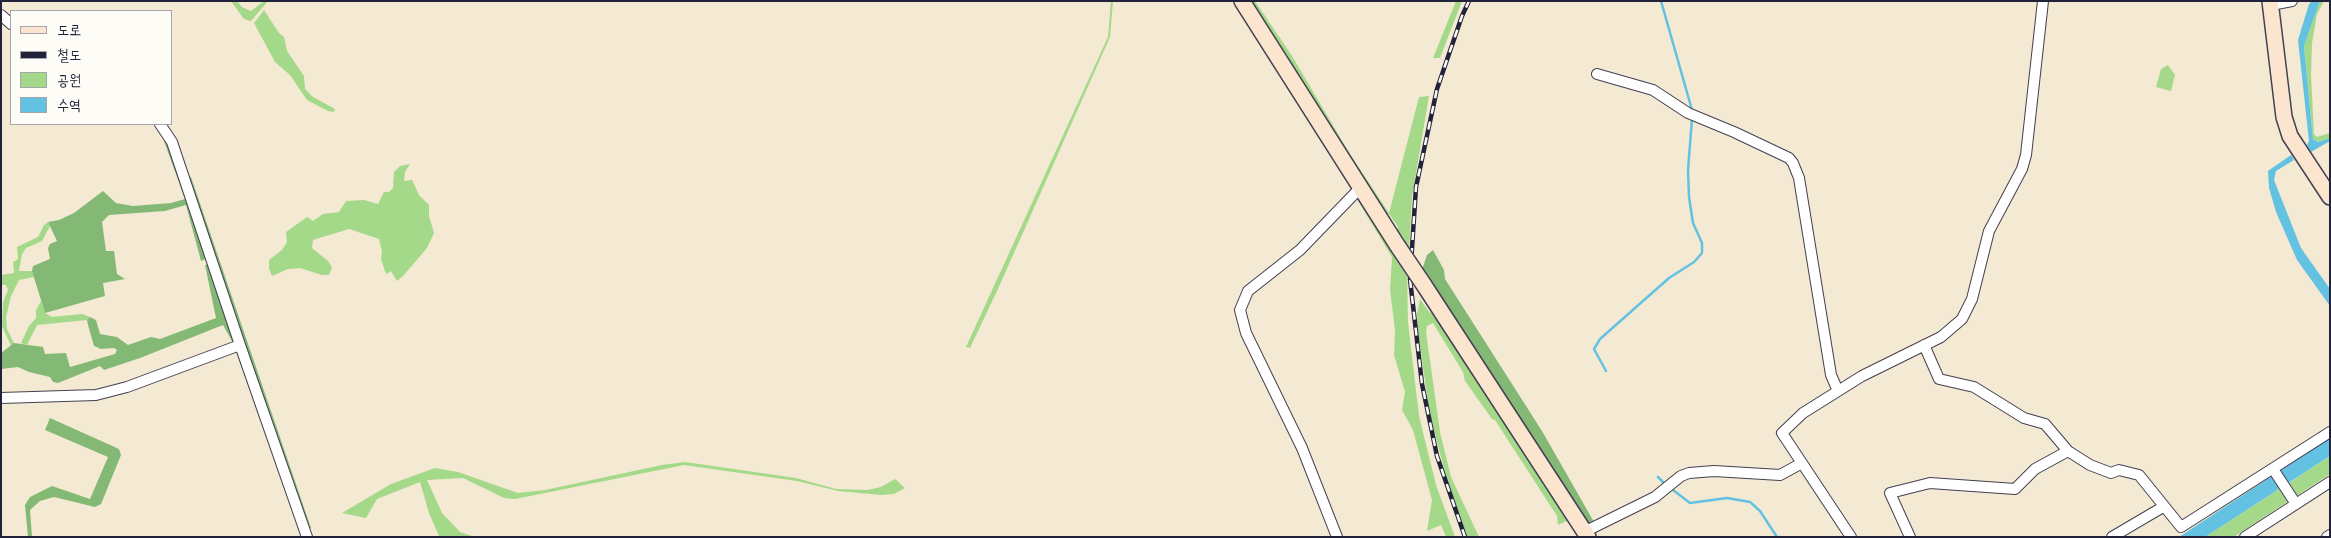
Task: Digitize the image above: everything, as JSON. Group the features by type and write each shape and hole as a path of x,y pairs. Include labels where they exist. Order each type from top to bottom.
{"main road":[{"path":"1242,1 1586,534"},
{"path":"2270,3 2284,117 2290,136 2300,154 2330,197"}],"street":[{"path":"1851,537 1782,433 1803,413 1838,390 1924,345 1953,328 1962,319 1968,309 1989,231 2022,170 2026,155 2043,1"},
{"path":"2270,3 2292,1"},
{"path":"1597,74 1653,90 1688,113 1789,158 1799,178 1831,375 1838,390"},
{"path":"161,125 172,142 307,537"},
{"path":"1337,537 1302,448 1246,333 1240,310 1248,290 1300,250 1361,187"},
{"path":"1,398 96,395 127,387 240,345"},
{"path":"1924,345 1939,379 1974,387 2024,418 2045,424 2068,451 2090,465 2111,473 2118,470 2139,475 2181,527 2330,432"},
{"path":"1910,537 1890,493 1930,483 2015,488 2035,469 2068,451"},
{"path":"1586,534 1655,497 1681,476 1689,473 1714,471 1780,475 1802,463"},
{"path":"2273,469 2296,504"},
{"path":"2245,537 2330,482"},
{"path":"2112,537 2164,507"}],"green space":[{"path":"231,1 237,1 242,7 251,11 264,1 268,1 251,21 244,19"},
{"path":"1111,1 1113,1 1110,37 997,291 970,348 966,347 1108,37"},
{"path":"1247,1 1255,1 1292,56 1350,154 1389,213 1419,97 1429,96 1412,197 1409,249 1397,230 1398,227 1389,214 1386,215"},
{"path":"1456,1 1462,1 1440,58 1433,58"},
{"path":"2320,1 2324,1 2317,14 2312,43 2311,75 2314,134 2317,137 2330,133 2330,138 2320,142 2313,139 2304,46"},
{"path":"264,10 279,33 284,37 287,51 304,76 305,89 313,97 335,109 334,112 328,111 307,100 290,75 275,62 254,23"},
{"path":"2168,65 2175,75 2171,91 2156,87 2161,69"},
{"path":"160,130 163,130 208,258 201,261 186,205 165,211 109,215 102,222 106,251 114,251 117,274 125,279 103,283 105,296 45,313 32,271 33,266 50,259 48,248 50,244 57,241 48,222 59,220 74,213 103,191 116,203 133,206 171,203 185,199"},
{"path":"410,164 405,172 404,181 412,180 419,195 429,205 429,216 434,233 427,248 397,281 391,271 387,274 385,271 381,259 382,251 379,239 349,229 313,240 312,248 328,261 332,267 329,275 322,275 300,268 288,269 272,276 269,269 269,260 282,250 287,242 286,232 307,217 313,221 323,214 339,212 346,201 364,200 378,204 384,192 389,192 393,188 394,172 400,166"},
{"path":"191,177 311,528 306,528 188,180"},
{"path":"1358,201 1365,202 1407,272 1408,322 1419,416 1436,485 1455,537 1446,537 1441,525 1427,531 1432,500 1413,430 1402,410 1405,392 1394,355 1395,330 1390,290 1392,257"},
{"path":"48,222 50,226 42,241 26,248 22,254 19,271 32,271 34,277 19,280 11,296 6,317 7,329 14,343 11,346 2,326 3,302 8,290 6,285 1,285 1,275 14,273 13,262 18,259 17,247 38,237 44,225"},
{"path":"1433,250 1444,270 1445,279 1542,431 1594,522 1586,527 1422,270 1427,255"},
{"path":"210,264 236,341 233,343 223,325 140,358 104,370 100,366 58,383 53,382 50,377 18,367 1,369 1,353 14,343 43,347 45,354 66,353 70,367 115,354 117,350 114,348 101,349 94,346 87,320 90,317 96,320 100,334 117,337 128,345 151,337 160,339 216,318 205,265"},
{"path":"1420,299 1430,313 1434,312 1569,520 1558,525 1557,516 1495,420 1492,419 1465,381 1463,372 1433,323 1427,326 1426,332 1440,432 1451,477 1479,537 1467,537 1445,473 1429,410 1418,331 1417,314"},
{"path":"41,301 45,313 52,317 82,314 90,317 87,320 37,325 27,345 21,343 29,326 36,318 36,310"},
{"path":"50,418 119,449 121,455 101,504 95,507 54,497 40,501 30,510 32,537 28,537 25,505 30,497 52,486 90,499 108,457 45,430"},
{"path":"2330,456 2330,474 2295,497 2286,485"},
{"path":"685,462 796,478 836,489 867,490 881,487 895,479 905,488 894,494 882,495 838,491 797,481 684,465 515,499 504,498 463,478 427,480 442,513 460,532 475,537 439,536 429,513 420,482 377,499 366,518 342,513 391,484 435,468 458,472 518,493 545,490 662,465"},
{"path":"2281,488 2287,502 2234,537 2205,537"}],"water":[{"path":"2312,1 2320,1 2304,46 2313,139 2319,142 2330,138 2330,141 2311,152 2307,145 2309,141 2298,40 2309,4"},
{"path":"2291,155 2294,160 2276,171 2274,180 2301,248 2330,289 2330,306 2297,260 2276,212 2269,188 2268,171"},
{"path":"2330,438 2330,456 2205,537 2179,537"}],"waterway":[{"path":"1661,1 1692,110"},
{"path":"1606,371 1594,349 1600,339 1669,278 1694,262 1702,253 1702,243 1693,223 1689,197 1688,170 1692,119"},
{"path":"1658,477 1664,483"},
{"path":"1673,490 1690,503 1727,498 1750,502 1760,511 1777,537"}],"railway":[{"path":"1465,537 1437,456 1422,384 1410,279 1416,187 1437,89 1469,1"}]}
